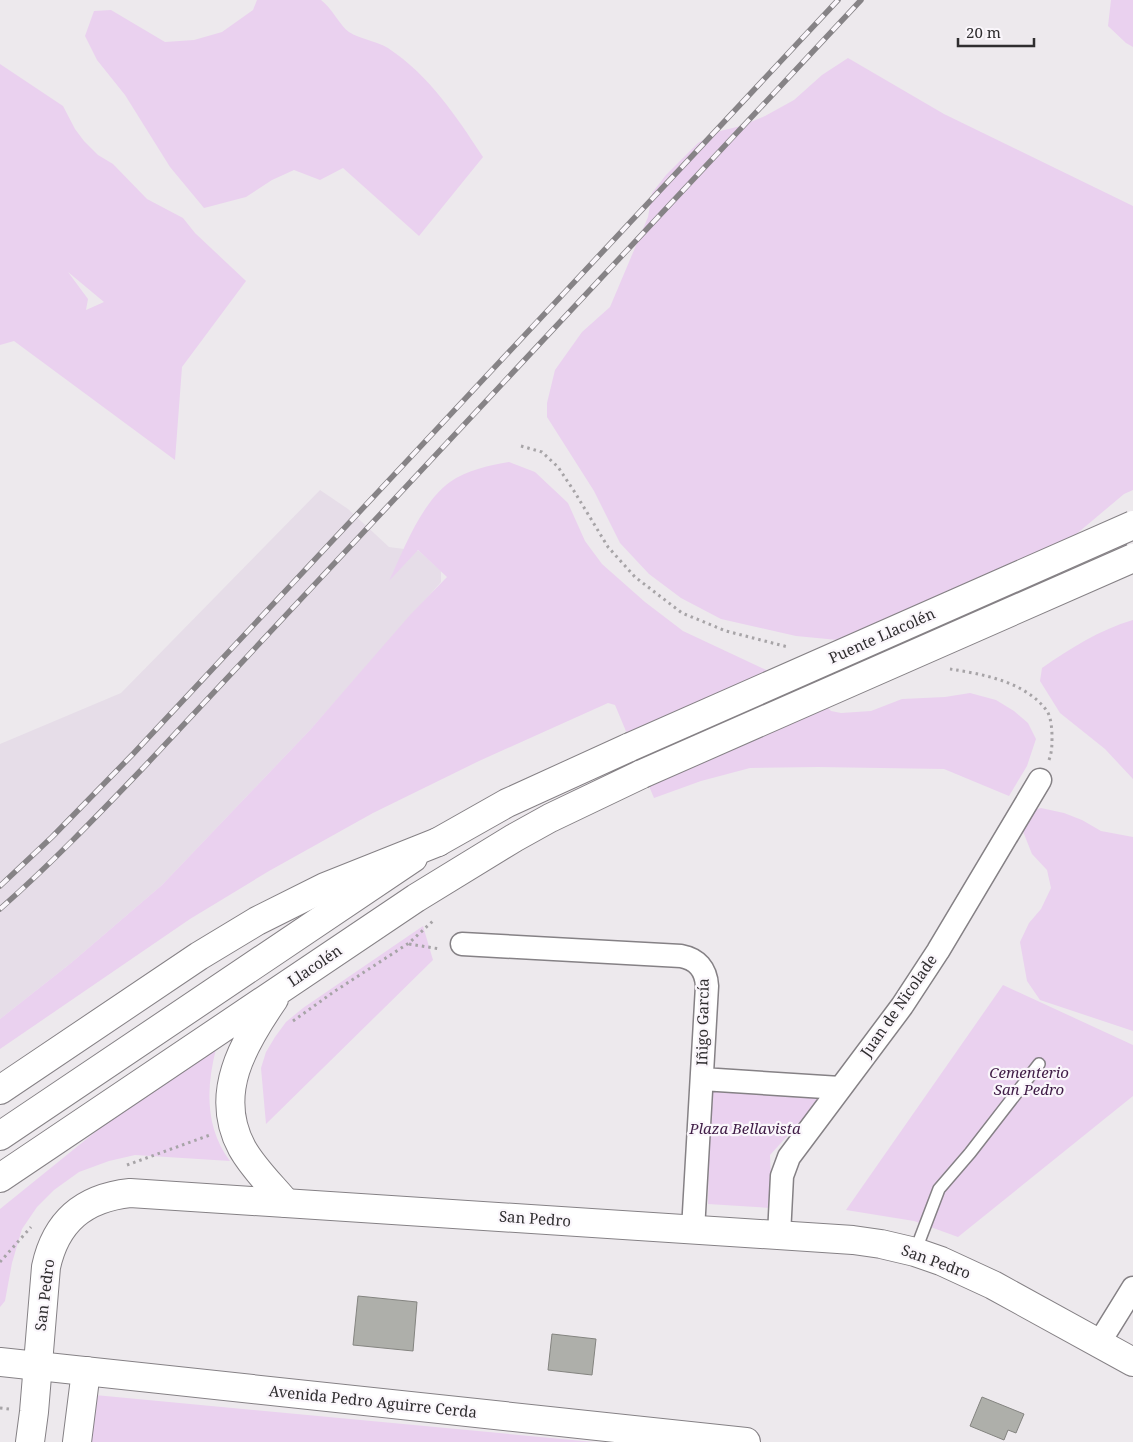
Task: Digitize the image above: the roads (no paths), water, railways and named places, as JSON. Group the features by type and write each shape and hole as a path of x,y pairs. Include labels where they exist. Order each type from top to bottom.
{"main road":[{"name":"Puente Llacolén","path":"438,842 507,803 1133,525"},
{"name":"Puente Llacolén","path":"642,774 1133,558"},
{"name":"Llacolén","path":"0,1178 416,898 514,838 588,799 642,774"},
{"path":"0,1090 199,956 257,921 324,887 438,842"},
{"path":"0,1136 438,842"},
{"path":"281,990 257,1024 239,1060 232,1082 230,1108 233,1126 240,1144 286,1203"},
{"name":"San Pedro","path":"30,1442 46,1267 55,1239 63,1226 86,1206 100,1199 130,1193 853,1240 881,1244 915,1252 941,1261 993,1284 1133,1362"},
{"name":"Avenida Pedro Aguirre Cerda","path":"0,1362 615,1435 746,1442"},
{"path":"76,1442 86,1371"}],"street":[{"name":"Juan de Nicolade","path":"778,1236 780,1188 786,1164 794,1150 902,1006 938,951 1040,780"},
{"name":"Iñigo García","path":"462,944 681,956 694,960 704,970 706,977 702,1078 693,1230"},
{"path":"702,1078 840,1088"},
{"path":"1099,1343 1133,1288"}],"lane":[{"path":"915,1252 939,1188 970,1153 1039,1064"}],"railway":[{"path":"0,886 52,837 133,754 838,0"},
{"path":"0,909 56,857 144,767 861,0"}],"park label":[{"name":"Cementerio San Pedro","path":"1029,1082"},
{"name":"Plaza Bellavista","path":"745,1129"}]}
